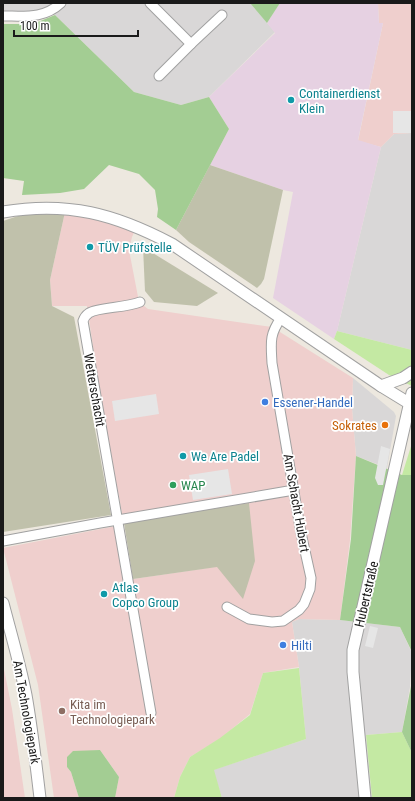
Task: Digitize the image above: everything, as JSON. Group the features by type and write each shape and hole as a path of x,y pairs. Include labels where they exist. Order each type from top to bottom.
{"street":[{"path":"3,16 45,14 53,10 61,3"},
{"path":"150,3 191,44"},
{"path":"159,76 222,15"},
{"path":"3,212 39,208 67,208 114,218 138,227 172,244 381,386 411,401"},
{"name":"Wetterschacht","path":"118,520 83,321 85,316 92,311 131,305 140,302"},
{"name":"Am Schacht Hubert","path":"227,607 249,618 272,622 283,621 299,610 304,604 310,589 311,578 272,363 271,341 273,330 281,318"},
{"path":"381,386 403,378 412,372"},
{"name":"Hubertstraße","path":"365,798 353,672 353,650 411,401"},
{"path":"402,440 412,433"},
{"path":"3,541 294,490"},
{"path":"118,520 151,713"},
{"name":"Am Technologiepark","path":"3,603 26,696 40,798"}],"shaded area":[{"path":"3,3 250,3 275,32 209,97 181,105 134,92 50,10 3,16"},
{"path":"280,3 378,3 379,23 383,23 358,140 381,147 334,339 273,298 293,192 210,165 229,129 209,97 275,33 267,23"},
{"path":"378,3 412,3 412,133 394,134 381,147 358,141 383,23 379,23"},
{"path":"393,111 412,111 412,133 393,133"},
{"path":"412,133 412,350 337,331 381,147 394,134"},
{"path":"210,165 283,190 264,279 257,288 189,242 176,230"},
{"path":"65,212 136,228 129,250 139,302 148,309 272,327 353,378 352,408 356,456 350,540 340,620 299,619 292,622 299,667 263,673 250,714 221,738 190,757 180,777 174,798 115,798 119,777 100,750 92,751 67,767 71,772 79,798 54,798 38,685 3,548 116,526 133,579 255,561 124,523 104,421 87,306 52,306 50,280"},
{"path":"65,212 50,280 52,306 74,317 111,515 3,532 3,221 21,215"},
{"path":"143,247 218,293 197,306 154,302 145,291"},
{"path":"353,378 394,412 396,416 387,468 356,456 352,408"},
{"path":"156,394 159,414 115,421 112,401"},
{"name":"Sokrates","path":"381,446 390,449 383,485 378,485 375,478"},
{"path":"228,469 232,494 193,500 189,475"},
{"path":"249,503 255,561 243,599 217,567 133,579 124,523"},
{"path":"299,619 340,620 400,627 412,653 410,687 402,732 366,735 372,798 222,798 213,770 306,739 299,667 292,622"},
{"path":"370,626 378,628 373,648 365,646"},
{"path":"3,664 12,709 25,798 3,798"}],"green space":[{"path":"250,3 280,3 267,23"},
{"path":"55,15 134,92 181,105 209,97 229,129 176,230 157,217 158,209 155,190 139,174 109,165 84,189 60,193 22,195 24,181 3,178 3,24 33,24"},
{"path":"337,331 412,350 412,386 389,375 334,339"},
{"path":"412,443 412,475 402,475"},
{"path":"356,456 402,475 412,475 412,652 400,627 340,620 351,539"},
{"path":"412,666 412,753 402,732 411,686"},
{"path":"299,668 306,739 214,770 222,798 174,798 180,777 190,757 220,738 250,715 263,673"},
{"path":"402,732 412,753 412,798 372,798 366,735"},
{"path":"100,750 119,777 115,798 79,798 71,772 67,767 67,757 73,751"}],"place":[{"name":"Containerdienst Klein","path":"291,100"},
{"name":"TÜV Prüfstelle","path":"90,247"},
{"name":"Essener-Handel","path":"265,402"},
{"name":"Sokrates","path":"385,425"},
{"name":"We Are Padel","path":"183,456"},
{"name":"WAP","path":"173,485"},
{"name":"Atlas Copco Group","path":"104,594"},
{"name":"Hilti","path":"283,645"},
{"name":"Kita im Technologiepark","path":"62,711"}]}
